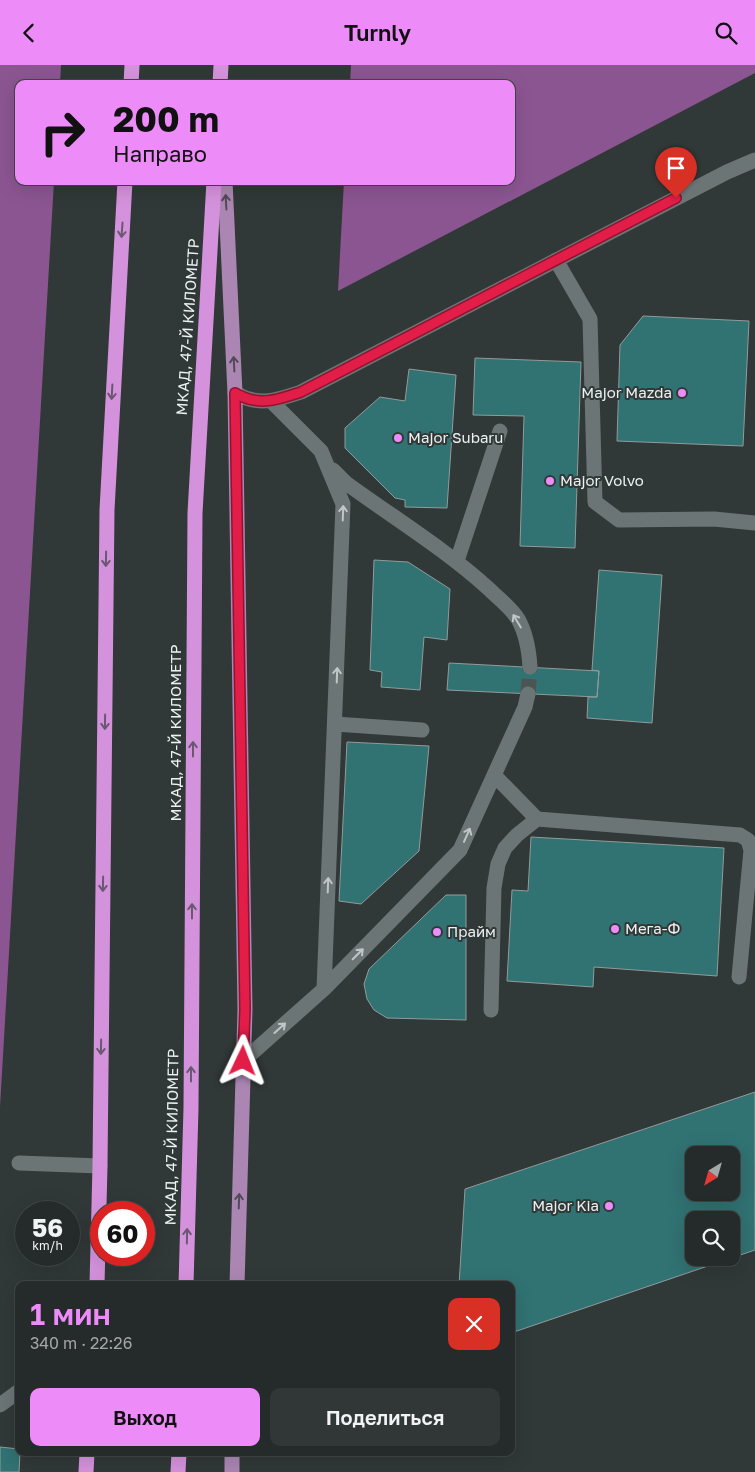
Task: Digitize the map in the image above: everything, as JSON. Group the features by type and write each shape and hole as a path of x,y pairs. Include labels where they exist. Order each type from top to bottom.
{"highway":[{"path":"131,80 132,65"},
{"path":"97,1281 107,510 125,185"},
{"name":"МКАД, 47-Й КИЛОМЕТР","path":"186,1281 191,1108 195,513 214,185"},
{"path":"86,1472 87,1456"},
{"path":"178,1472 179,1456"}],"main road":[{"path":"225,185 235,393 245,1009 237,1281"},
{"path":"232,1456 232,1472"}],"lane":[{"path":"235,393 256,401 272,402 301,392 727,172 755,160"},
{"path":"556,260 590,319 595,502 619,520 714,519 755,523"},
{"path":"272,402 321,451 343,503 324,989"},
{"path":"457,561 500,431"},
{"path":"326,462 346,483 457,561 505,604 518,619 529,650 530,667"},
{"path":"243,1061 324,989 460,850 525,707 528,694"},
{"path":"335,724 422,730"},
{"path":"494,775 537,819 740,835 748,840 751,850 739,977"},
{"path":"491,1010 494,888 498,864 505,848 517,835 537,819"},
{"path":"19,1163 100,1166"},
{"path":"0,1405 15,1394"}],"shaded area":[{"path":"0,65 61,65 60,80 15,80 15,185 54,185 0,1107"},
{"path":"351,65 755,65 755,73 338,291 344,185 515,185 515,80 350,80"}],"building":[{"name":"Major Mazda","path":"643,316 749,321 743,446 617,441 620,345"},
{"name":"Major Volvo","path":"475,358 581,362 575,548 520,546 524,416 473,415"},
{"name":"Major Subaru","path":"409,369 456,375 447,508 405,507 405,500 395,498 345,448 345,428 380,397 405,401"},
{"path":"374,560 408,562 450,589 447,640 424,637 420,690 381,687 382,672 370,670"},
{"path":"599,570 662,575 652,723 587,718 588,697 597,697 599,671 592,670"},
{"path":"449,663 599,671 597,697 447,690"},
{"path":"347,742 429,746 419,851 361,904 339,901"},
{"name":"Мега-Ф","path":"531,837 724,848 717,976 594,967 593,987 507,981 512,890 528,891"},
{"name":"Прайм","path":"446,895 466,895 466,1020 387,1018 374,1010 367,999 364,984 369,969"},
{"name":"Major Kia","path":"755,1092 755,1250 740,1255 740,1211 685,1211 685,1266 708,1266 515,1332 515,1281 459,1281 465,1189"},
{"path":"0,1447 15,1449 15,1456 20,1456 19,1472 0,1472"}],"tunnel":[{"path":"528,694 530,667"}],"place":[{"name":"Major Mazda","path":"682,393"},
{"name":"Major Subaru","path":"398,438"},
{"name":"Major Volvo","path":"550,481"},
{"name":"Мега-Ф","path":"615,929"},
{"name":"Прайм","path":"437,932"},
{"name":"Major Kia","path":"609,1206"}],"route":[{"path":"243,1061 245,1009 235,393 256,401 272,402 301,392 676,198"}]}
